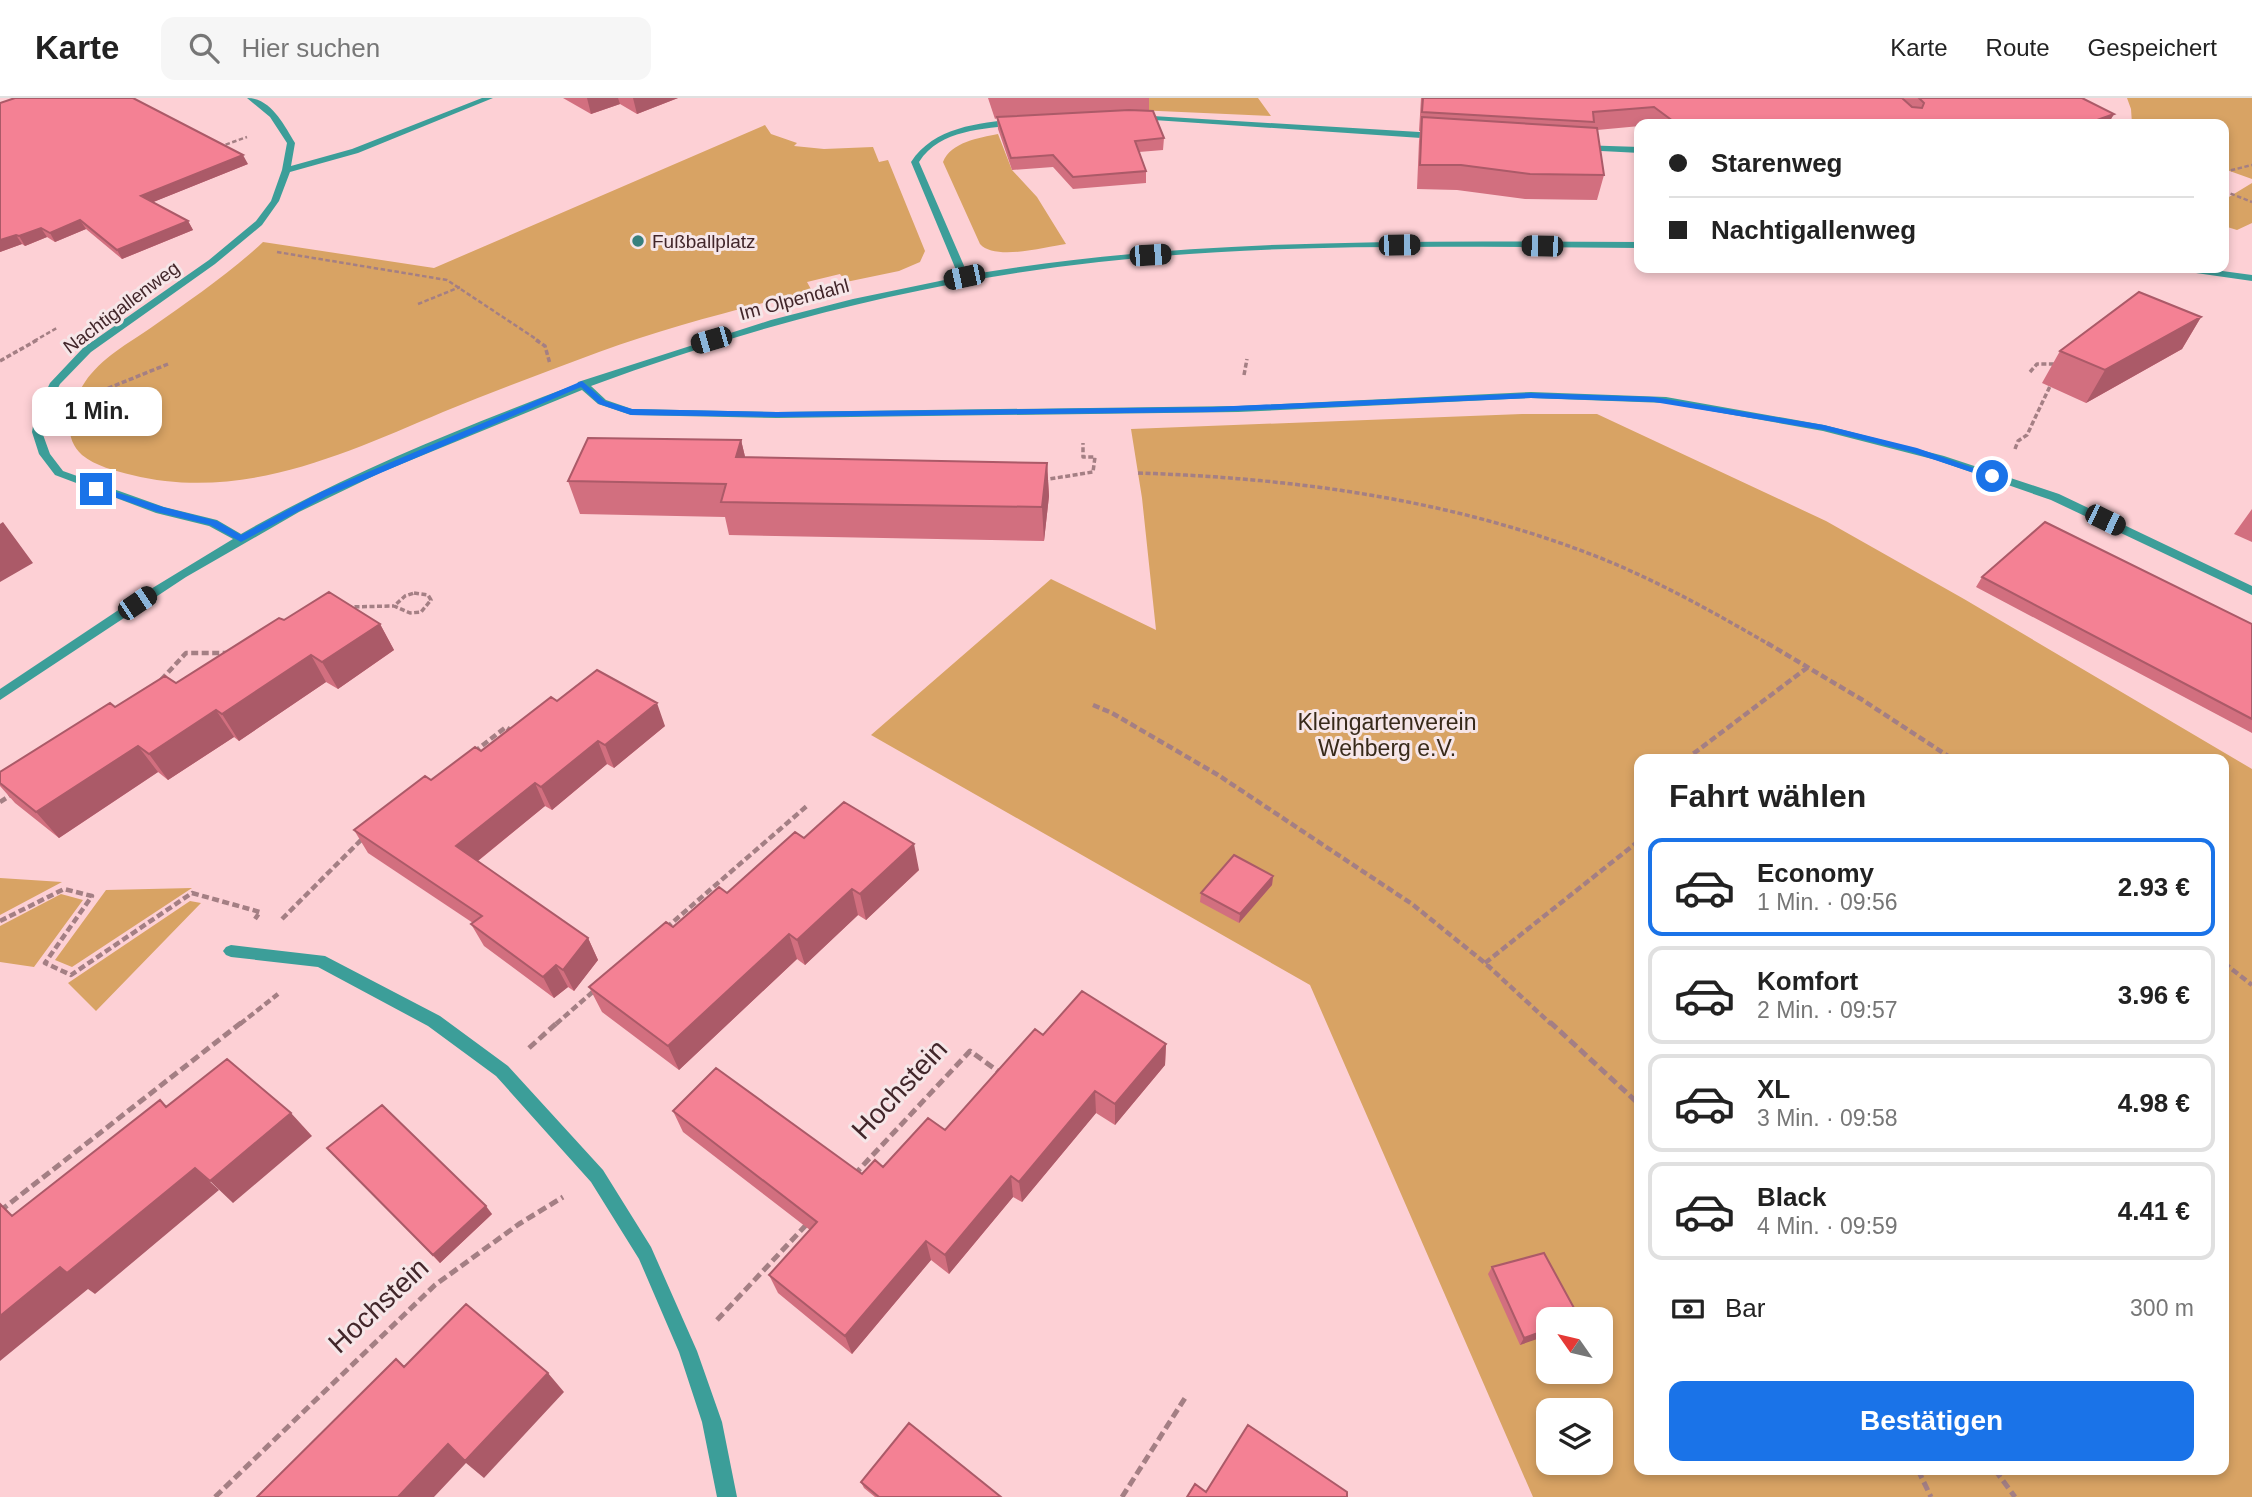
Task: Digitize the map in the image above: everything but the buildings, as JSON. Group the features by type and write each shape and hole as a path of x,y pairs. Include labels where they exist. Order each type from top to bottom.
{"street":[{"path":"251,98 273,115 282,126"},
{"path":"286,170 355,150 489,98"},
{"path":"1129,117 1447,137"},
{"path":"964,277 915,162 918,154 948,135 968,129 1027,121"},
{"name":"Nachtigallenweg","path":"241,539 213,523 160,510 59,473 45,454 37,432 40,414 55,383 87,350 212,262 259,223 275,201 286,170 291,144 282,126"},
{"path":"1566,146 1634,150"},
{"name":"Im Olpendahl","path":"0,695 159,588 324,494 582,384 684,348 791,316 964,277 1101,259 1224,249 1634,245"},
{"path":"2217,273 2252,278"},
{"path":"582,384 602,402 631,412 777,415 1238,409 1531,395 1666,400 1824,428 1940,458 2055,497 2252,590"},
{"path":"239,953 320,961 434,1021 502,1071 597,1176 645,1253 688,1351 712,1422 727,1497"}],"path":[{"path":"218,147 282,126"},
{"path":"2229,171 2252,165"},
{"path":"2229,193 2252,202"},
{"path":"268,251 423,275 461,287 545,346 552,369 551,396"},
{"path":"418,304 461,287"},
{"path":"2029,372 2037,364 2060,362"},
{"path":"86,397 168,365"},
{"path":"2012,455 2018,441 2026,435 2053,380"},
{"path":"1041,480 1093,472 1095,457 1083,457 1085,443 1060,443 1062,413"},
{"path":"1138,473 1200,475 1326,488 1445,510 1561,544 1626,570 1712,611 1808,667 1945,754"},
{"path":"346,607 394,606 410,613 421,612 431,600 428,594 413,593 394,606"},
{"path":"158,683 186,653 233,652"},
{"path":"1693,754 1808,667"},
{"path":"1093,705 1112,713 1218,775 1412,904 1485,963 1634,1100"},
{"path":"464,760 506,727 514,732"},
{"path":"0,802 22,788"},
{"path":"660,933 808,805"},
{"path":"239,953 369,833"},
{"path":"1485,963 1634,845"},
{"path":"0,921 64,889 92,895 45,964 71,975 192,893 209,899"},
{"path":"0,1211 320,961"},
{"path":"2229,967 2252,985"},
{"path":"502,1071 597,988"},
{"name":"Hochstein","path":"848,1181 970,1051 1011,1080"},
{"path":"107,1129 115,1137"},
{"name":"Hochstein","path":"215,1497 435,1285 519,1224 597,1176"},
{"path":"688,1351 810,1221"},
{"path":"1122,1497 1185,1398"},
{"path":"1920,1475 1931,1497"},
{"path":"1999,1475 2015,1497"}],"green space":[{"path":"1110,98 1258,98 1271,116 1114,109"},
{"path":"2127,98 2252,98 2252,179 2229,171 2229,119 2132,119"},
{"path":"765,125 771,134 797,143 794,146 824,149 873,147 879,162 888,160 925,251 920,262 899,271 846,282 840,274 807,282 812,291 705,318 625,343 330,458 253,478 173,482 132,475 93,462 75,447 70,429 72,409 80,390 92,373 116,352 237,265 263,242 434,268"},
{"path":"998,134 1012,170 1037,197 1066,244 1034,250 997,252 980,244 943,162 959,145"},
{"path":"2252,183 2252,223 2237,230 2229,228 2229,197"},
{"name":"Kleingartenverein Wehberg e.V.","path":"1522,414 1597,414 1826,521 2227,754 1634,754 1634,1475 2229,1475 2229,755 2252,769 2252,1497 1533,1497 1310,985 871,735 1051,579 1156,630 1142,498 1131,429"},
{"path":"0,878 62,882 0,915"},
{"path":"192,888 72,967 55,960 106,890"},
{"path":"61,894 83,900 34,967 0,962 0,926"},
{"path":"190,901 201,903 96,1011 68,983"}],"place":[{"name":"Fußballplatz","path":"638,241"}],"route":[{"path":"96,489 160,510 213,523 241,539 324,494 582,384 602,402 631,412 777,415 1212,410 1531,395 1654,399 1732,410 1824,428 1914,450 1992,476"}]}
